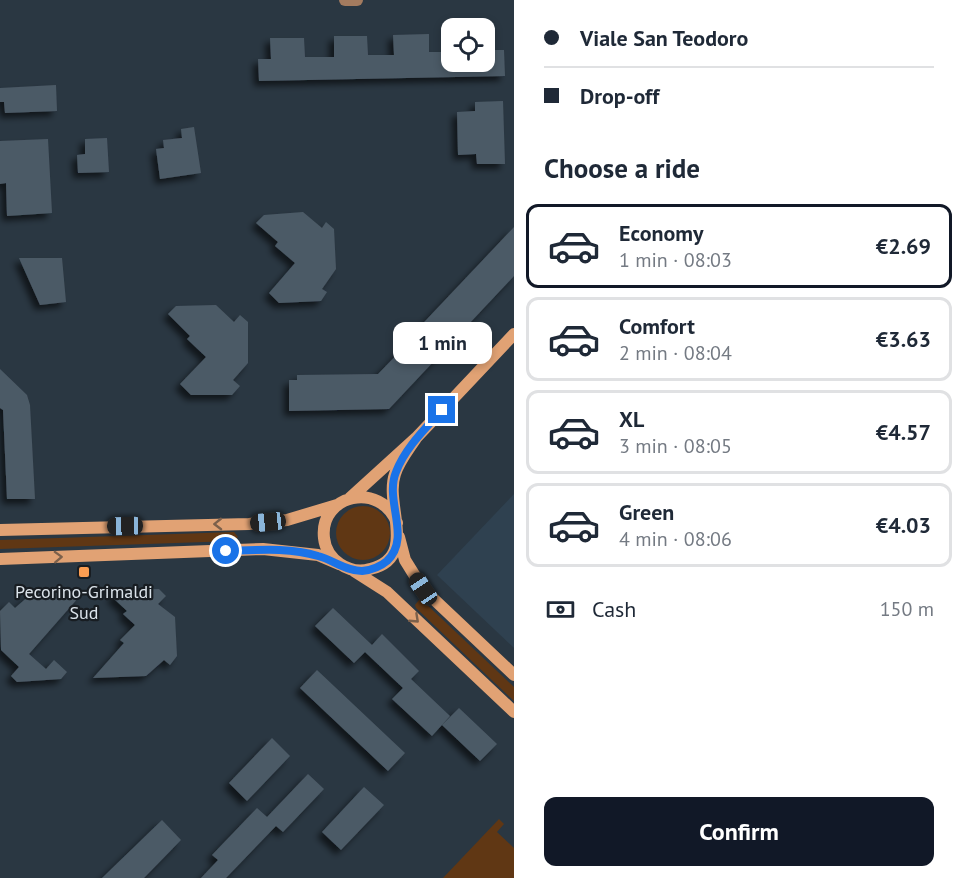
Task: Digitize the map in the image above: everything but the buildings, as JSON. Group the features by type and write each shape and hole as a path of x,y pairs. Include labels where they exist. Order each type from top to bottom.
{"main road":[{"path":"0,530 249,524 287,520 337,505 350,498 416,438 514,334"},
{"path":"416,438 395,474 393,506 405,560 423,589 514,675"},
{"path":"350,498 364,496 378,501 390,510 397,528 394,551 385,562 372,569 353,570"},
{"path":"337,505 328,516 324,535 329,554 339,564"},
{"path":"0,560 263,549 318,555 353,570 387,592 514,711"}],"street":[{"path":"345,0 357,0"}],"shaded area":[{"path":"514,494 514,648 437,575"},
{"path":"363,506 373,508 382,514 388,523 390,533 388,543 382,552 373,558 363,560 353,558 344,552 338,543 336,533 338,523 344,514 353,508"},
{"path":"234,532 238,537 234,541 0,549 0,540"},
{"path":"422,600 514,687 514,701 416,608 415,605"},
{"path":"499,819 504,824 497,832 514,848 514,878 443,878"}],"place":[{"name":"Pecorino-Grimaldi Sud","path":"84,572"}],"route":[{"path":"226,551 263,549 302,552 318,555 358,571 381,565 392,555 398,542 398,528 393,506 395,474 416,438 442,410"}]}
